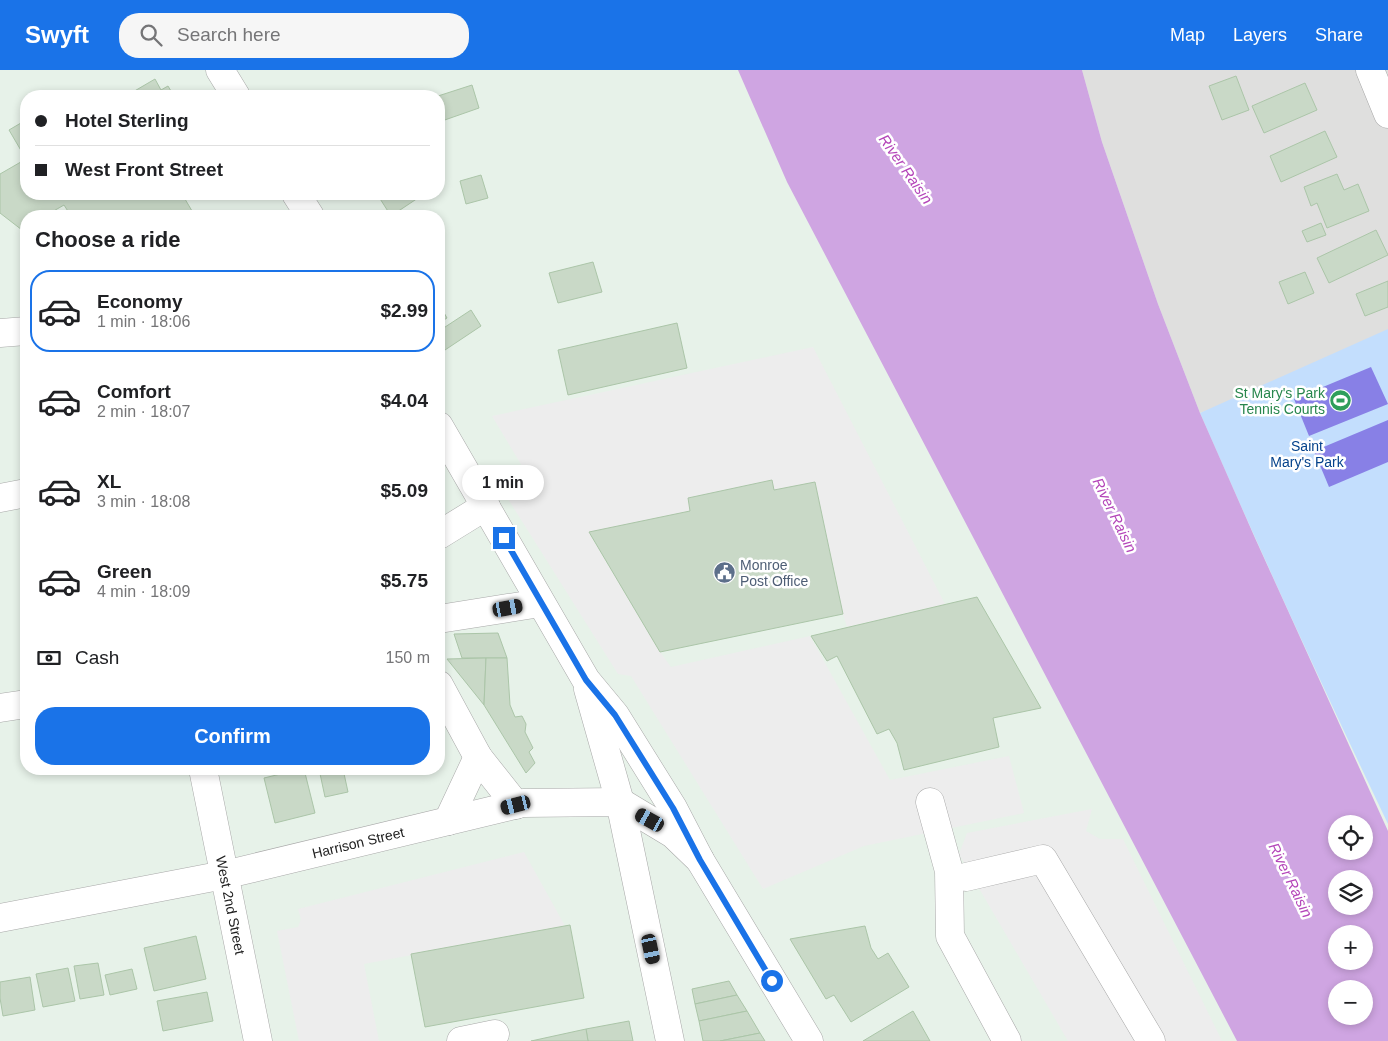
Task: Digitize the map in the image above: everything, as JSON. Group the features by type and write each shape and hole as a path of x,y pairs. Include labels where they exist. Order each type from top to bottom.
{"street":[{"path":"220,70 232,90"},
{"path":"1370,70 1388,114"},
{"path":"0,333 20,331"},
{"path":"445,436 586,680 615,715 629,736 673,808 700,860 809,1041"},
{"path":"0,498 20,494"},
{"path":"445,531 486,506"},
{"path":"445,618 540,603"},
{"path":"586,680 620,802 670,1041"},
{"path":"445,696 478,757 516,805"},
{"path":"0,708 20,705"},
{"path":"448,821 478,757"},
{"name":"West 2nd Street","path":"204,775 258,1041"},
{"path":"620,802 672,834 700,860"},
{"name":"Harrison Street","path":"0,918 224,875 523,803 620,802"},
{"path":"930,802 948,871 950,936 1006,1041"},
{"path":"966,877 1043,860 1151,1041"},
{"path":"460,1041 495,1034"}],"shaded area":[{"path":"1082,70 1388,70 1388,340 1200,413 1158,304 1102,142"},
{"path":"813,347 945,604 847,627 814,482 774,490 771,481 688,498 690,511 589,533 660,652 671,667 810,636 890,780 1009,756 1024,813 864,846 763,889 631,676 618,674 498,483 522,466 492,416"},
{"name":"St Mary's Park Tennis Courts","path":"1371,367 1388,404 1309,436 1294,399"},
{"path":"1388,420 1388,462 1329,487 1314,451"},
{"path":"1092,809 1086,831 1100,839 1123,839 1222,1041 1068,1041 959,854 967,833"},
{"path":"524,852 565,926 364,964 379,1041 299,1041 277,931 298,927 301,919 298,909"}],"green space":[{"name":"Saint Mary's Park","path":"1388,329 1388,824 1292,619 1200,413"}],"water":[{"name":"River Raisin","path":"738,70 1082,70 1102,142 1158,304 1200,413 1388,831 1388,1041 1237,1041 787,182"}],"building":[{"path":"1236,76 1249,110 1222,120 1209,86"},
{"path":"155,79 161,90 136,90"},
{"path":"1305,83 1317,110 1264,133 1252,106"},
{"path":"472,85 479,108 445,120 445,94"},
{"path":"168,86 170,90 161,90"},
{"path":"20,124 20,149 9,130"},
{"path":"1325,131 1337,157 1281,182 1270,156"},
{"path":"20,162 20,200 186,200 191,210 67,210 64,205 55,210 20,210 20,228 0,213 0,174"},
{"path":"1337,174 1344,190 1358,184 1369,211 1327,228 1317,203 1311,206 1304,187"},
{"path":"481,175 488,198 466,204 460,181"},
{"path":"381,200 415,200 400,210 387,210"},
{"path":"1321,223 1326,235 1307,242 1302,231"},
{"path":"1376,230 1388,255 1329,283 1317,258"},
{"path":"593,262 602,292 558,303 549,273"},
{"path":"1305,272 1314,293 1288,304 1279,282"},
{"path":"1388,281 1388,307 1365,316 1356,294"},
{"path":"471,310 481,326 445,350 445,327"},
{"path":"677,323 687,368 568,395 558,350"},
{"name":"Monroe Post Office","path":"772,480 774,490 815,482 843,614 660,652 589,532 690,511 688,498"},
{"path":"977,597 1041,708 993,718 999,747 904,770 897,743 889,729 877,734 837,656 827,661 811,636"},
{"path":"498,633 507,658 462,658 454,634"},
{"path":"486,658 484,705 447,659"},
{"path":"486,658 507,658 510,705 515,717 522,716 526,724 525,732 533,748 529,752 535,763 526,773 484,705"},
{"path":"276,775 306,775 315,813 275,823 264,778"},
{"path":"320,775 344,775 348,792 325,797"},
{"path":"570,925 584,998 425,1027 411,954"},
{"path":"865,926 871,948 878,959 888,953 909,987 851,1022 834,995 826,999 790,939"},
{"path":"196,936 206,979 154,991 144,948"},
{"path":"98,963 104,995 80,999 74,966"},
{"path":"68,968 75,1001 43,1007 36,974"},
{"path":"132,969 137,989 110,995 105,975"},
{"path":"30,977 35,1010 3,1016 0,982"},
{"path":"729,981 737,995 695,1004 692,989"},
{"path":"207,992 213,1021 163,1031 157,1001"},
{"path":"737,995 747,1011 699,1021 695,1004"},
{"path":"747,1011 760,1033 720,1041 703,1041 699,1021"},
{"path":"913,1011 930,1041 863,1041"},
{"path":"629,1021 633,1041 588,1041 586,1029"},
{"path":"586,1029 588,1041 531,1041"},
{"path":"760,1033 765,1041 720,1041"}],"place":[{"name":"St Mary's Park Tennis Courts","path":"1341,401"},
{"name":"Monroe Post Office","path":"724,573"}],"route":[{"path":"504,538 586,680 615,715 673,808 700,860 772,981"}]}
